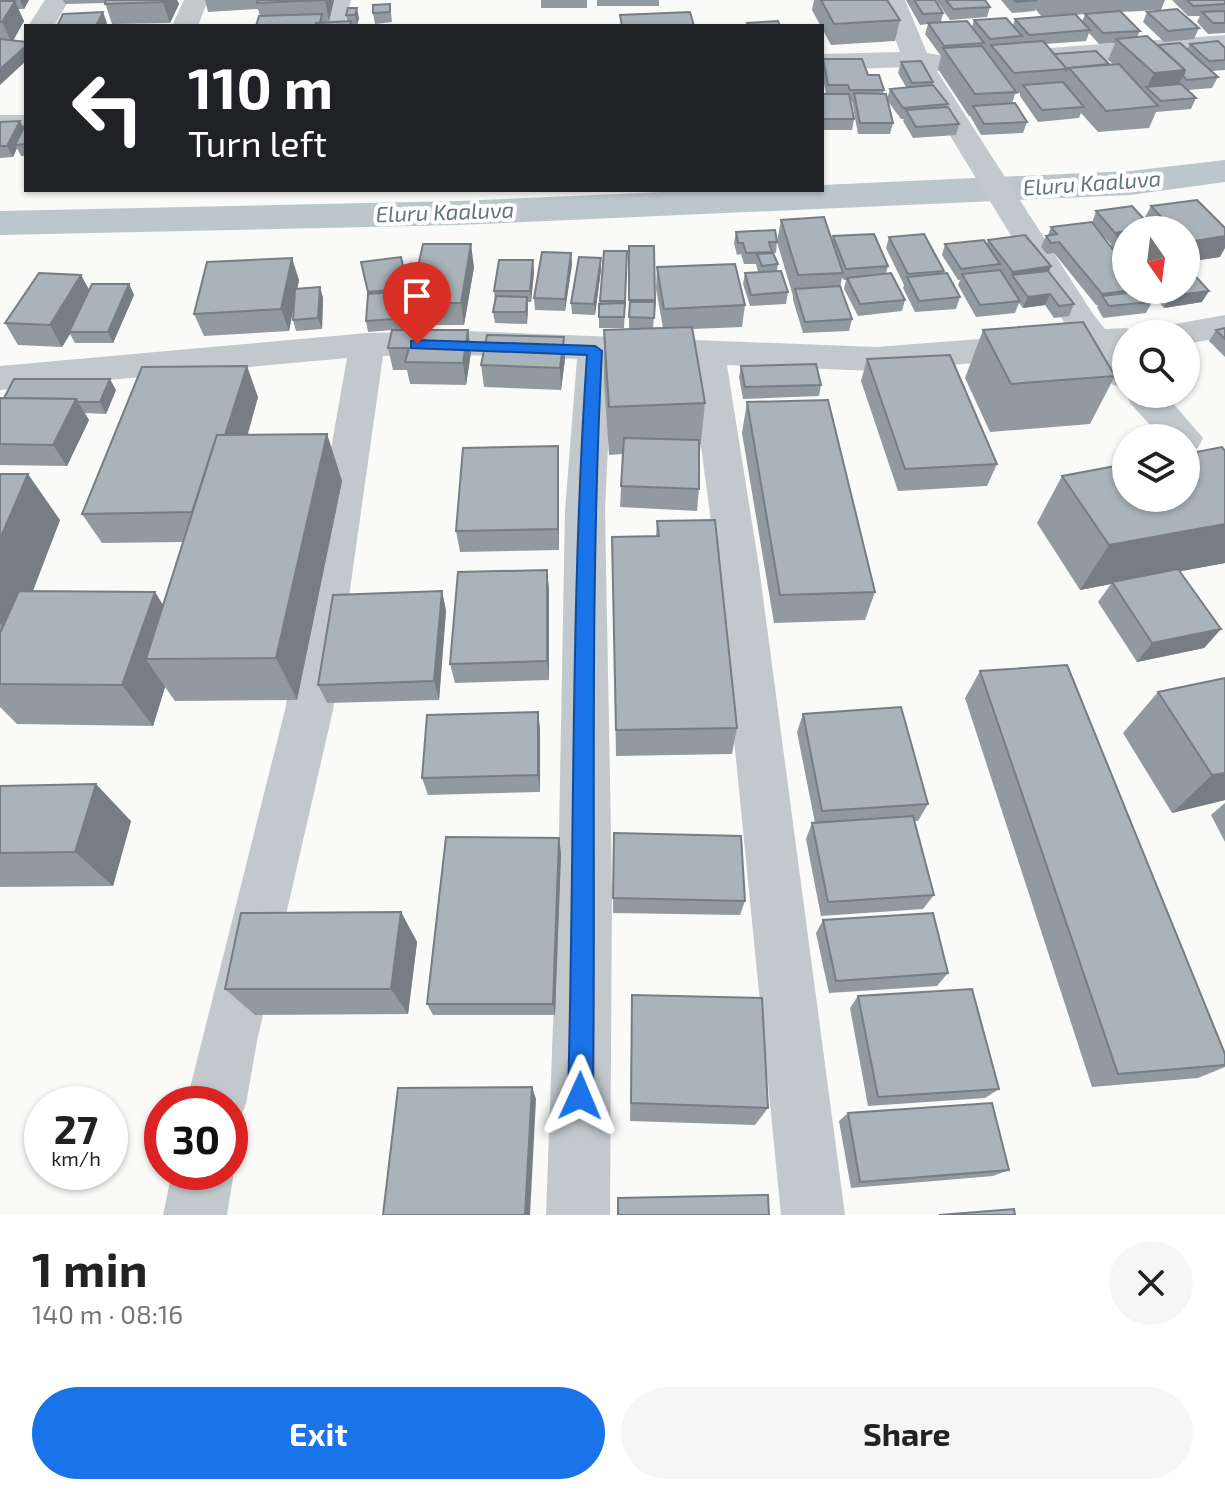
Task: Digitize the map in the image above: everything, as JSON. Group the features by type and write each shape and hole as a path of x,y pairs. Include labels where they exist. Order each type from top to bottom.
{"street":[{"path":"42,24 57,0"},
{"path":"186,24 196,0"},
{"path":"893,0 916,59 971,141 1049,275 1109,340"},
{"path":"824,62 916,59 944,64 991,62 1225,43"},
{"path":"0,123 24,123"},
{"path":"1200,330 1225,326"},
{"path":"0,378 367,345 466,343 595,351 876,359 1109,340"},
{"path":"219,1086 309,710 367,345"},
{"path":"578,1215 585,888 585,510 595,351"},
{"path":"707,354 738,567 813,1215"},
{"path":"1156,408 1171,424"},
{"path":"195,1215 200,1190"}],"building":[{"path":"106,0 164,0 105,4"},
{"path":"258,0 325,0 257,3"},
{"path":"821,0 887,0 900,20 834,24"},
{"path":"914,0 935,0 943,13 923,14"},
{"path":"946,0 985,0 990,7 953,9"},
{"path":"1187,0 1225,0 1225,4 1193,6"},
{"path":"0,1 15,1 2,22 0,22"},
{"path":"390,4 390,12 373,13 373,5"},
{"path":"348,8 357,8 355,15 346,15"},
{"path":"1177,9 1199,28 1168,31 1147,12"},
{"path":"1120,11 1140,31 1103,33 1085,14"},
{"path":"1225,11 1225,23 1213,23 1202,12"},
{"path":"103,12 97,24 58,24 63,14"},
{"path":"690,12 693,24 622,24 620,15"},
{"path":"322,14 320,23 316,24 257,24 259,16"},
{"path":"1075,14 1090,30 1029,35 1015,19"},
{"path":"1006,18 1022,36 990,39 974,20"},
{"path":"351,21 350,24 316,23"},
{"path":"778,21 779,24 747,24"},
{"path":"967,21 984,43 944,46 928,23"},
{"path":"1147,36 1185,70 1154,73 1116,39"},
{"path":"0,39 24,42 24,48 0,69"},
{"path":"1043,41 1067,69 1014,73 991,45"},
{"path":"1218,41 1225,48 1225,60 1209,61 1190,44"},
{"path":"1180,43 1218,77 1187,80 1183,76 1185,70 1158,45"},
{"path":"982,46 1016,92 975,94 943,48"},
{"path":"1096,51 1109,64 1069,68 1066,71 1054,54"},
{"path":"824,59 862,59 868,75 879,75 884,90 850,90 848,85 828,85"},
{"path":"921,61 933,82 912,83 901,62"},
{"path":"1119,64 1158,106 1106,111 1069,68"},
{"path":"1063,82 1084,107 1042,110 1023,85"},
{"path":"1181,84 1196,98 1161,101 1146,87"},
{"path":"933,85 948,104 903,108 890,89"},
{"path":"854,93 886,94 893,123 860,123"},
{"path":"824,94 849,94 854,119 824,119"},
{"path":"1015,103 1027,122 984,124 973,106"},
{"path":"948,107 959,124 916,127 906,110"},
{"path":"20,121 7,146 0,146 0,122"},
{"path":"24,127 24,144 15,145"},
{"path":"1197,200 1225,228 1225,236 1200,240 1200,216 1160,216 1151,206"},
{"path":"1132,206 1141,216 1112,216 1112,230 1096,211"},
{"path":"824,217 843,273 798,275 781,220"},
{"path":"1092,222 1112,248 1112,293 1102,294 1059,242 1051,243 1046,236 1057,234 1051,227"},
{"path":"775,230 777,242 769,242 772,252 746,253 743,243 738,243 736,232"},
{"path":"874,234 888,266 846,269 833,236"},
{"path":"924,234 944,271 908,274 889,237"},
{"path":"1025,235 1051,266 1013,272 988,240"},
{"path":"984,240 1000,264 961,269 945,244"},
{"path":"423,244 471,244 461,303 410,303"},
{"path":"629,246 654,246 655,300 629,300"},
{"path":"604,251 627,251 625,301 600,301"},
{"path":"542,252 571,253 565,299 534,298"},
{"path":"773,253 778,264 762,266 757,254"},
{"path":"401,257 408,288 368,292 361,262"},
{"path":"579,257 601,258 594,304 571,303"},
{"path":"292,258 281,309 194,314 207,262"},
{"path":"499,260 533,260 530,291 494,291"},
{"path":"735,264 745,305 664,309 657,267"},
{"path":"1000,270 1020,301 980,305 962,274"},
{"path":"781,271 788,292 751,295 745,273"},
{"path":"1048,271 1074,304 1059,306 1050,294 1028,297 1012,275"},
{"path":"39,273 81,275 50,325 5,323"},
{"path":"891,273 905,300 860,304 847,278"},
{"path":"947,273 960,297 919,301 907,277"},
{"path":"1200,281 1209,291 1200,292"},
{"path":"92,284 129,284 108,332 69,332"},
{"path":"840,286 852,319 805,322 795,289"},
{"path":"320,287 318,318 293,320 295,289"},
{"path":"409,291 408,318 366,321 368,294"},
{"path":"1112,295 1112,304 1130,304 1109,306 1102,296"},
{"path":"496,296 527,297 526,312 493,312"},
{"path":"630,302 655,302 654,318 629,317"},
{"path":"625,303 624,317 599,317 599,304"},
{"path":"1083,322 1112,371 1112,376 1011,384 983,330"},
{"path":"692,327 705,403 609,407 604,330"},
{"path":"1225,328 1225,339 1216,330"},
{"path":"392,330 468,330 463,363 405,362 409,348 388,348"},
{"path":"487,335 564,337 560,368 481,365"},
{"path":"950,355 997,464 905,469 867,359"},
{"path":"816,364 821,385 745,387 741,366"},
{"path":"247,366 225,435 217,435 192,512 82,514 142,367"},
{"path":"14,379 110,379 100,402 78,402 76,399 4,398"},
{"path":"0,398 76,399 53,445 0,444"},
{"path":"828,400 875,592 780,595 747,402"},
{"path":"327,434 276,658 146,659 217,435"},
{"path":"624,438 699,440 699,489 621,486"},
{"path":"558,446 558,529 456,531 463,448"},
{"path":"1222,447 1225,451 1225,524 1109,545 1062,476 1112,467 1112,512 1200,512 1200,451"},
{"path":"0,474 28,474 0,539"},
{"path":"715,520 737,728 616,730 612,537 659,536 657,521"},
{"path":"1178,569 1221,629 1152,643 1112,582"},
{"path":"547,570 547,661 450,664 458,572"},
{"path":"19,591 155,592 122,685 0,684 0,633"},
{"path":"442,591 434,681 318,685 333,595"},
{"path":"1067,665 1225,1054 1225,1065 1118,1074 980,671"},
{"path":"1225,678 1225,773 1212,775 1158,692"},
{"path":"901,707 928,804 822,811 803,714"},
{"path":"538,712 538,775 422,778 427,715"},
{"path":"96,784 75,852 0,853 0,786"},
{"path":"913,816 934,895 828,902 812,823"},
{"path":"614,833 741,836 745,901 613,898"},
{"path":"446,837 559,838 553,1004 427,1004"},
{"path":"401,912 391,989 225,989 241,913"},
{"path":"933,913 948,973 836,981 823,920"},
{"path":"972,989 999,1089 878,1097 858,996"},
{"path":"632,995 762,998 768,1108 631,1103"},
{"path":"532,1087 525,1215 383,1215 398,1088"},
{"path":"992,1103 1009,1170 860,1182 848,1113"},
{"path":"768,1195 769,1215 618,1215 618,1198"},
{"path":"1014,1209 1015,1215 939,1215"}],"waterway":[{"name":"Eluru Kaaluva","path":"0,223 458,213 1130,183 1225,171"}],"route":[{"path":"417,344 466,343 595,351 591,371 585,510 585,888 580,1096"}]}
